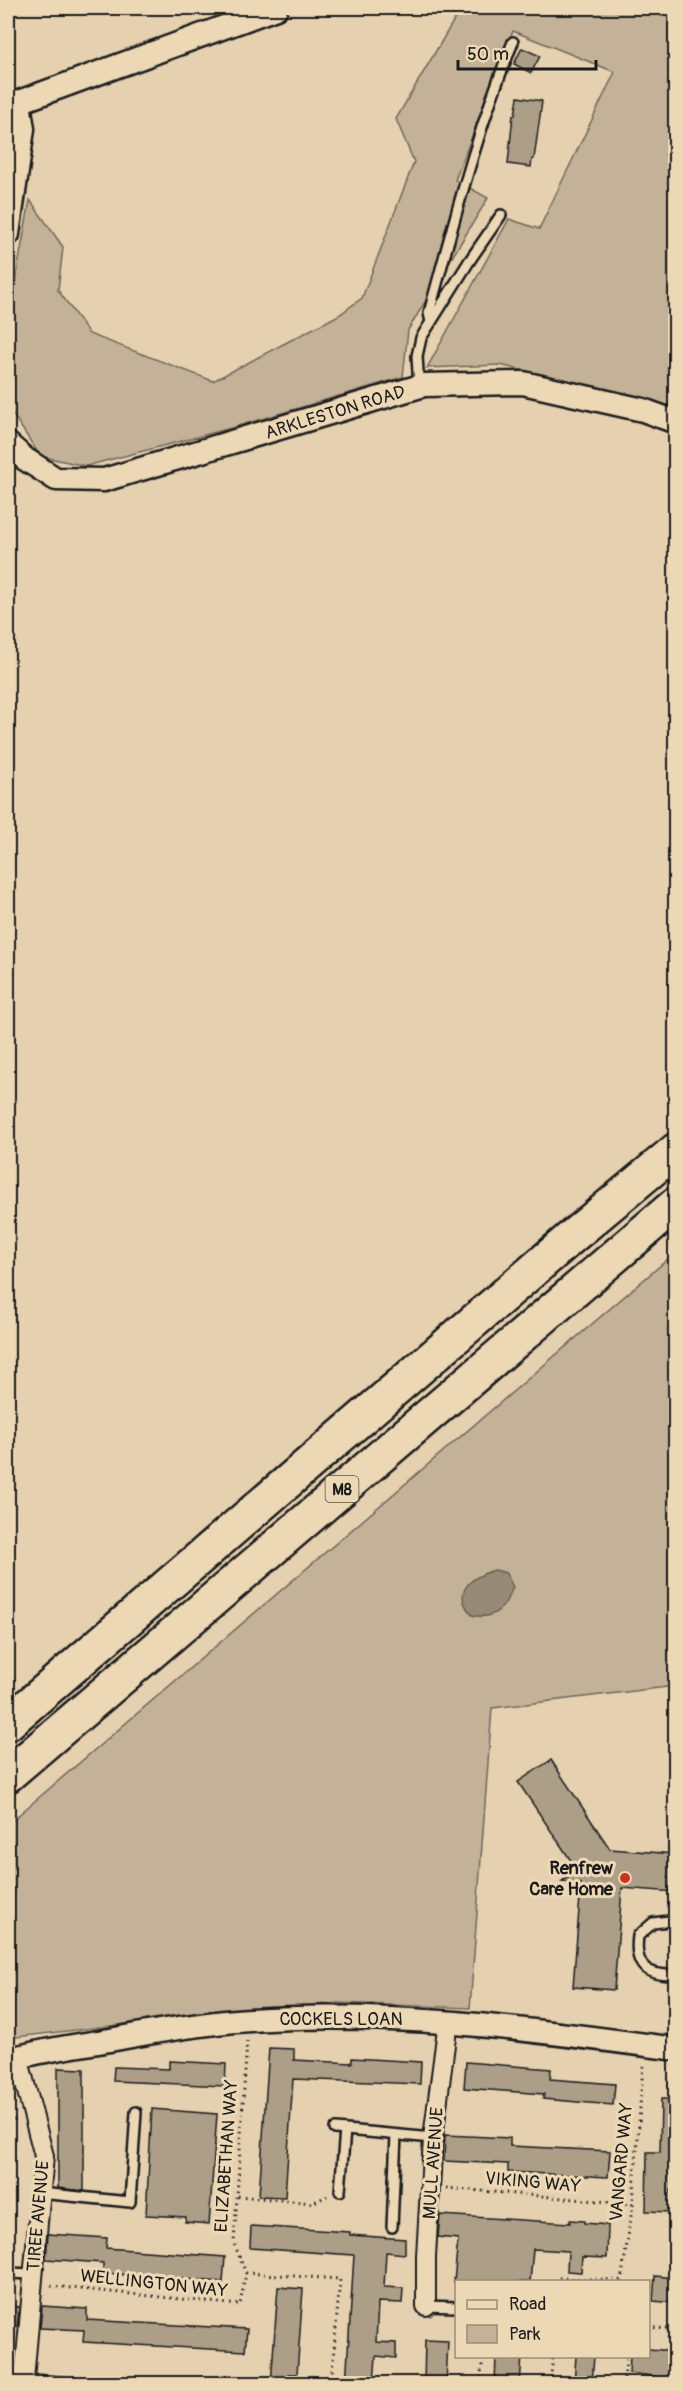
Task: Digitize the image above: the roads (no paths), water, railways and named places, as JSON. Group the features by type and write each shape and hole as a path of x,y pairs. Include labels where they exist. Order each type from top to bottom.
{"highway":[{"name":"M8","path":"8,1724 675,1150"},
{"name":"M8","path":"8,1775 675,1203"}],"street":[{"path":"8,234 23,129 13,104 276,8"},
{"name":"ARKLESTON ROAD","path":"8,444 25,459 56,479 104,480 419,387 523,383 643,410 675,422"},
{"name":"COCKELS LOAN","path":"13,2058 148,2032 249,2020 332,2017 448,2021 532,2029 675,2049"},
{"name":"MULL AVENUE","path":"426,2306 426,2256 433,2138 448,2021"},
{"name":"TIREE AVENUE","path":"13,2058 44,2156 33,2279 16,2378"}],"lane":[{"path":"431,322 429,313 472,157 492,95 513,42"},
{"path":"419,387 417,356 421,338 501,214"},
{"path":"675,1926 669,1921 653,1923 638,1936 636,1952 642,1966 657,1976 675,1976"},
{"path":"40,2193 129,2202 136,2112"},
{"path":"340,2191 340,2129 433,2138"},
{"path":"392,2227 396,2134"},
{"path":"8,2273 33,2279"},
{"path":"426,2306 455,2307"},
{"path":"16,2378 81,2384"}],"place":[{"name":"Renfrew Care Home","path":"625,1878"}]}
